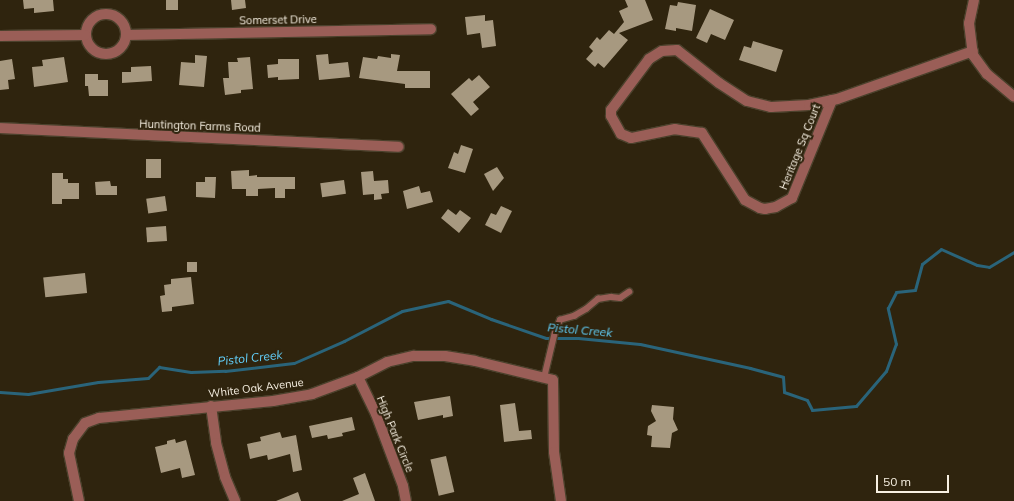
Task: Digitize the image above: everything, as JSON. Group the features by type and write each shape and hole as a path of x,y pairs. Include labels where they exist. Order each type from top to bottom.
{"street":[{"path":"974,0 969,22 974,56 987,74 1014,97"},
{"path":"106,14 116,17 124,24 126,35 123,45 116,52 106,54 96,52 88,45 85,35 88,24 92,20 106,14"},
{"name":"Somerset Drive","path":"126,35 431,29"},
{"path":"0,36 85,35"},
{"name":"Heritage Sq Court","path":"832,100 792,198 776,207 765,209 760,208 746,200 702,133 675,129 631,138 621,134 611,116 611,110 649,59 662,51 677,50 719,83 747,101 771,107 809,105 832,100 973,51"},
{"name":"Huntington Farms Road","path":"0,128 399,146"},
{"name":"White Oak Avenue","path":"79,501 69,453 73,440 85,424 99,418 272,401 312,394 358,377 387,362 414,356 453,358 548,379"},
{"name":"High Park Circle","path":"358,377 376,414 403,486 406,501"},
{"path":"548,379 554,452 561,501"},
{"path":"211,406 216,443 225,476 235,501"}],"lane":[{"path":"548,379 551,348 560,320 580,313 598,299 611,297 620,298 629,292"}],"building":[{"path":"23,0 53,0 54,11 34,13 34,8 24,9"},
{"path":"166,0 178,0 178,10 166,10"},
{"path":"231,0 245,0 246,8 232,10"},
{"path":"625,0 645,0 653,20 619,33 628,40 604,68 598,63 595,67 586,59 593,51 589,47 597,37 600,40 609,30 614,34 624,22 619,11 628,7"},
{"path":"678,2 696,5 692,31 676,28 676,31 665,29 670,5 677,6"},
{"path":"710,9 734,20 725,40 711,34 707,43 696,38"},
{"path":"485,15 485,21 493,20 496,46 482,48 480,33 467,35 465,17"},
{"path":"753,41 783,50 776,72 739,60 744,46 751,48"},
{"path":"328,54 329,64 348,62 350,77 319,80 316,55"},
{"path":"391,54 400,55 397,71 430,71 430,88 405,88 405,84 359,78 363,57 377,59 378,56 391,58"},
{"path":"195,55 207,56 204,87 179,85 181,62 195,63"},
{"path":"64,57 68,82 34,87 32,67 43,66 42,60"},
{"path":"250,57 253,89 241,90 241,93 225,95 223,78 229,78 228,62 238,62 237,58"},
{"path":"12,59 15,79 8,80 9,89 0,90 0,61"},
{"path":"278,59 299,59 299,79 278,80 278,77 268,78 267,65 278,64"},
{"path":"151,66 152,81 122,83 122,72 131,72 131,67"},
{"path":"85,74 98,74 98,80 108,80 108,96 89,96 88,86 85,86"},
{"path":"479,75 490,87 473,102 479,109 471,116 451,94 469,78 472,81"},
{"path":"461,145 473,149 465,173 448,168 454,152 458,154"},
{"path":"146,159 161,159 161,178 146,178"},
{"path":"497,167 504,178 493,191 484,174"},
{"path":"249,170 249,176 295,177 295,189 285,189 285,198 275,198 275,188 258,189 258,196 246,196 246,189 232,189 231,171"},
{"path":"373,171 374,181 388,180 389,193 381,194 382,199 374,200 374,194 363,195 361,172"},
{"path":"52,173 63,173 63,179 68,179 68,183 79,183 79,199 62,199 62,204 52,204"},
{"path":"205,177 216,177 215,198 196,197 196,182 205,182"},
{"path":"344,180 346,194 322,197 320,183"},
{"path":"110,181 111,186 117,186 117,195 96,195 95,182"},
{"path":"419,186 421,193 430,191 433,202 407,209 403,191"},
{"path":"165,196 167,211 148,213 146,199"},
{"path":"501,206 512,211 501,233 485,225 491,213 496,215"},
{"path":"448,209 456,215 460,210 471,218 459,233 441,218"},
{"path":"166,226 167,241 147,242 146,227"},
{"path":"187,262 197,262 197,272 187,272"},
{"path":"85,273 87,293 45,297 43,277"},
{"path":"191,277 194,304 172,307 172,311 162,312 160,296 165,295 164,285 171,284 171,279"},
{"path":"450,396 453,416 443,418 443,415 418,420 414,402"},
{"path":"515,403 519,431 531,430 532,439 504,442 500,405"},
{"path":"652,405 674,407 673,419 678,430 672,433 670,448 651,447 652,436 647,435 648,426 656,421 651,411"},
{"path":"352,417 355,430 342,433 343,436 328,439 327,435 312,438 309,426"},
{"path":"280,432 282,438 296,435 302,470 293,472 290,454 268,460 267,455 250,459 247,444 261,441 260,437"},
{"path":"175,439 176,443 186,440 195,475 182,478 180,468 161,473 155,447 167,444 167,441"},
{"path":"446,456 454,492 439,496 430,460"},
{"path":"365,473 375,501 342,501 359,494 353,478"},
{"path":"298,492 301,501 276,501"}],"waterway":[{"name":"Pistol Creek","path":"0,392 28,394 98,382 148,378 159,367 191,372 225,371 294,363 344,341 402,311 448,301 491,319 546,338 578,338 640,344 750,368 783,377 784,392 807,400 812,410 856,406 886,371 896,344 888,308 896,292 915,290 922,264 941,249 977,265 989,267 1014,252"}]}
